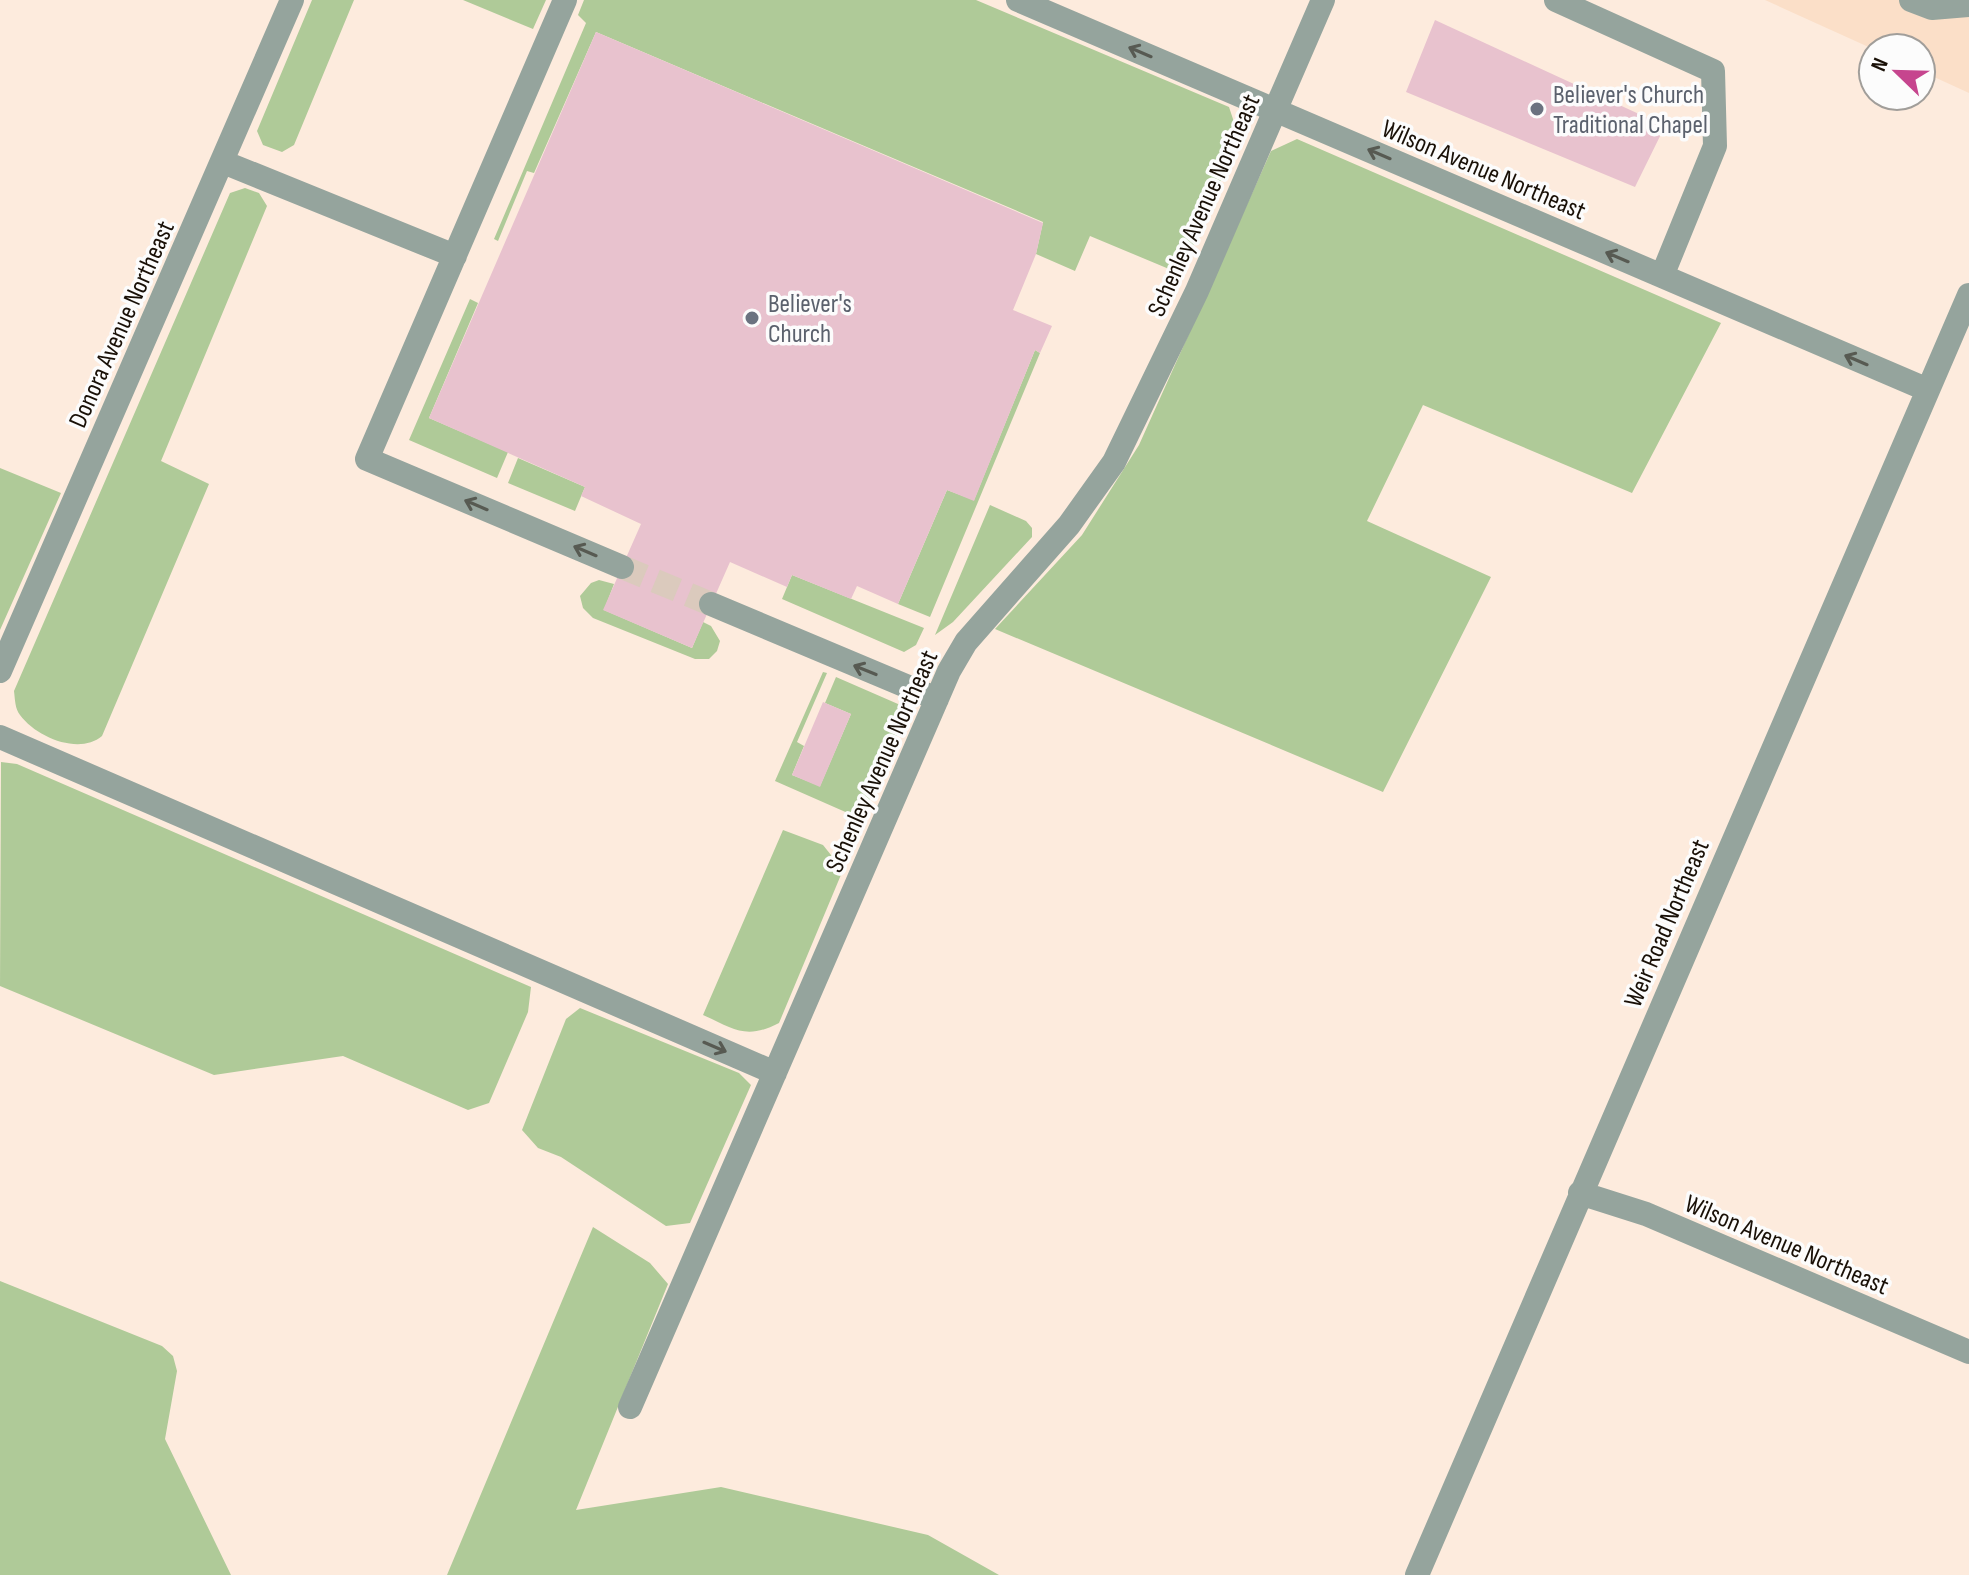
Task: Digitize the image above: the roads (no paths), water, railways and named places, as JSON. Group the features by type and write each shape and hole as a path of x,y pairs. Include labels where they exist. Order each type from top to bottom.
{"street":[{"name":"Donora Avenue Northeast","path":"0,671 292,0"},
{"path":"565,0 367,459 622,567"},
{"name":"Wilson Avenue Northeast","path":"1018,0 1928,390"},
{"name":"Schenley Avenue Northeast","path":"630,1407 937,699 966,642 1069,525 1114,462 1197,291 1323,0"},
{"path":"1556,0 1713,71 1715,146 1662,276"},
{"path":"1911,0 1932,8 1969,5"},
{"path":"223,162 455,256"},
{"name":"Weir Road Northeast","path":"1417,1575 1969,295"},
{"path":"711,604 937,699"},
{"path":"0,737 775,1073"},
{"name":"Wilson Avenue Northeast","path":"1580,1193 1646,1214 1969,1352"}],"tunnel":[{"path":"622,567 711,604"}],"place":[{"name":"Believer's Church Traditional Chapel","path":"1537,109"},
{"name":"Believer's Church","path":"752,318"}]}
